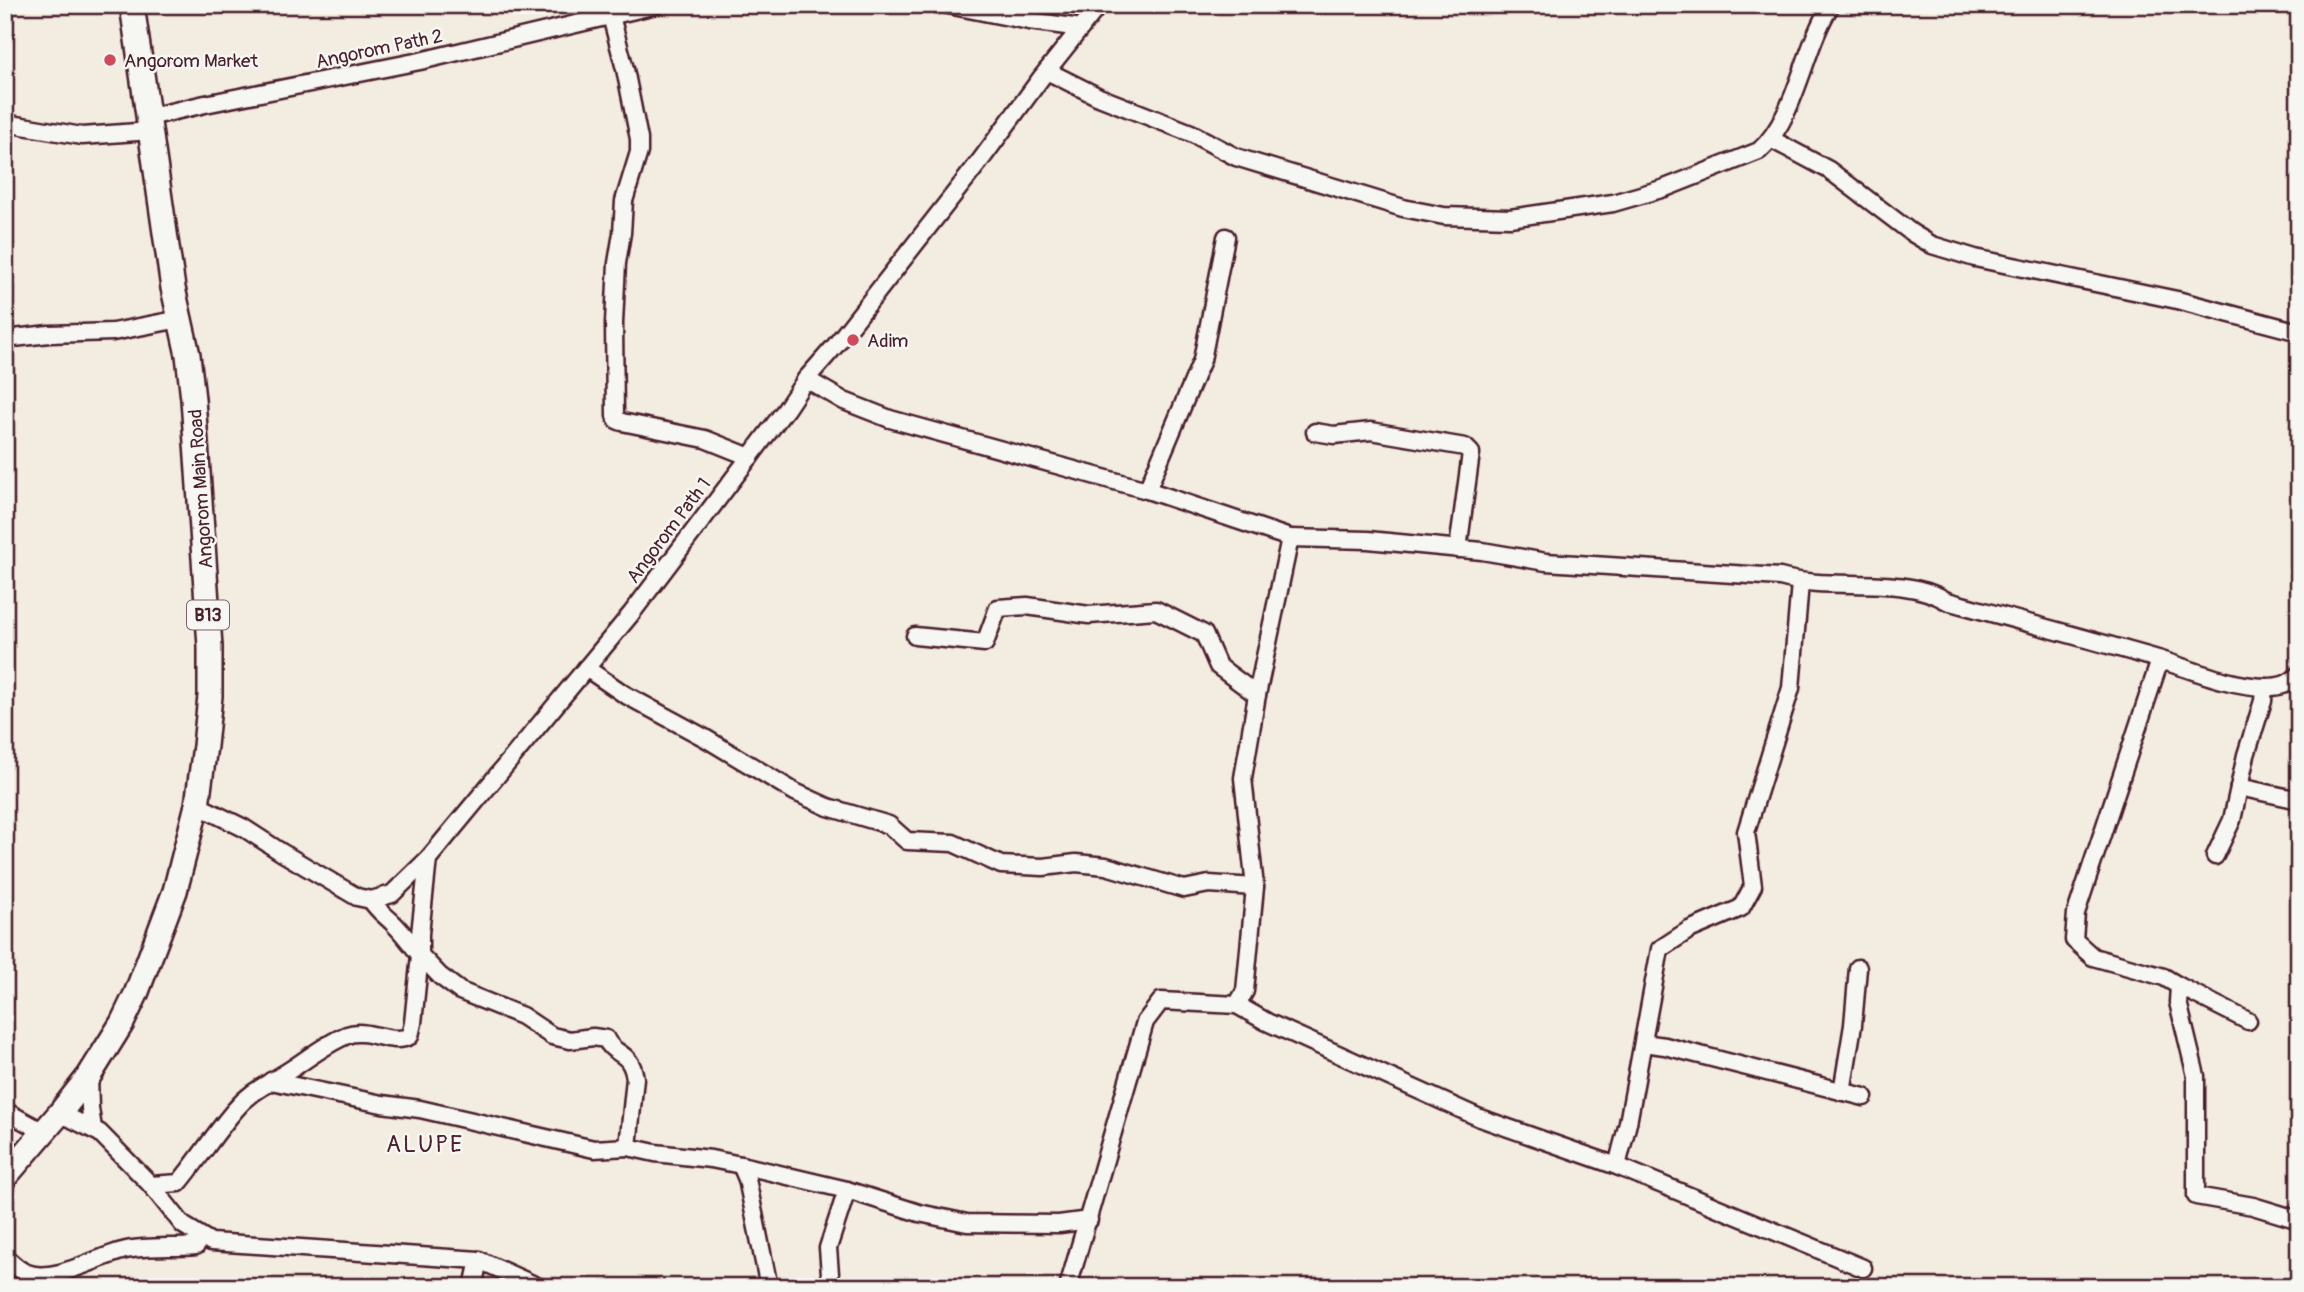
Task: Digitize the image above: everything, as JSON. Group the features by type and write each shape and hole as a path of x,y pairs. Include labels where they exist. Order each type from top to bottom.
{"highway":[{"name":"Angorom Main Road","path":"5,1177 89,1076 122,1023 136,994 175,891 197,805 210,696 210,646 193,399 188,355 173,288 132,5"}],"street":[{"name":"Angorom Path 2","path":"5,123 82,136 150,124 205,104 395,66 656,5"},
{"path":"948,5 1081,28"},
{"name":"Angorom Path 1","path":"371,900 392,894 428,859 631,614 806,379 980,161 1099,5"},
{"path":"1047,71 1099,97 1191,133 1236,157 1403,208 1444,216 1510,218 1613,203 1665,188 1759,151 1771,139 1785,115 1831,5"},
{"path":"611,16 639,139 639,152 624,201 617,264 614,323 615,416 622,422 705,439 750,457"},
{"path":"1771,139 1829,170 1932,246 1975,258 2176,300 2299,332"},
{"path":"1147,490 1202,360 1226,237"},
{"path":"5,339 49,334 113,332 180,319"},
{"path":"806,379 844,401 890,419 1147,490 1290,538 1368,540 1482,551 1545,562 1780,577 1800,583 1912,588 1932,592 1947,601 2160,660 2205,676 2264,687 2280,687 2290,683 2299,674"},
{"path":"1315,432 1335,435 1371,431 1465,447 1471,453 1458,549"},
{"path":"1237,1005 1245,991 1255,887 1243,778 1257,695 1290,538"},
{"path":"1617,1166 1628,1123 1660,949 1689,930 1741,908 1753,886 1746,832 1791,688 1800,583"},
{"path":"915,636 985,643 998,608 1027,606 1089,615 1156,610 1204,634 1218,666 1257,695"},
{"path":"2160,660 2076,913 2074,940 2093,957 2164,977 2248,1021"},
{"path":"586,668 624,694 716,744 794,792 828,807 889,825 907,841 953,843 1001,865 1042,867 1076,863 1106,866 1184,889 1209,884 1255,887"},
{"path":"2215,856 2232,820 2263,701 2264,687"},
{"path":"2239,787 2299,800"},
{"path":"197,805 244,828 342,890 371,900 379,912 402,932 420,956 460,991 522,1016 552,1036 570,1040 593,1037 606,1039 609,1046 624,1054 634,1067 628,1147"},
{"path":"151,1185 179,1183 248,1096 332,1042 350,1034 396,1039 410,1036 428,859"},
{"path":"1842,1092 1853,1025 1858,968"},
{"path":"2179,986 2178,1002 2196,1076 2196,1196 2253,1206 2299,1220"},
{"path":"1068,1287 1145,1022 1160,1001 1237,1005 1267,1022 1480,1118 1617,1166 1863,1269"},
{"path":"1643,1043 1665,1046 1864,1097"},
{"path":"89,1076 93,1129"},
{"path":"271,1081 382,1104 420,1109 594,1149 628,1147 741,1165 848,1190 919,1213 967,1223 1059,1224 1089,1220"},
{"path":"5,1111 44,1132"},
{"path":"60,1113 93,1129 120,1151 183,1225 211,1242 479,1259 538,1287"},
{"path":"741,1165 747,1179 769,1287"},
{"path":"831,1287 828,1248 848,1190"},
{"path":"5,1257 27,1274 46,1275 124,1251 196,1246"},
{"path":"473,1287 479,1259"}],"place":[{"name":"Angorom Market","path":"110,60"},
{"name":"Adim","path":"853,340"}],"district":[{"name":"ALUPE","path":"425,1144"}]}
